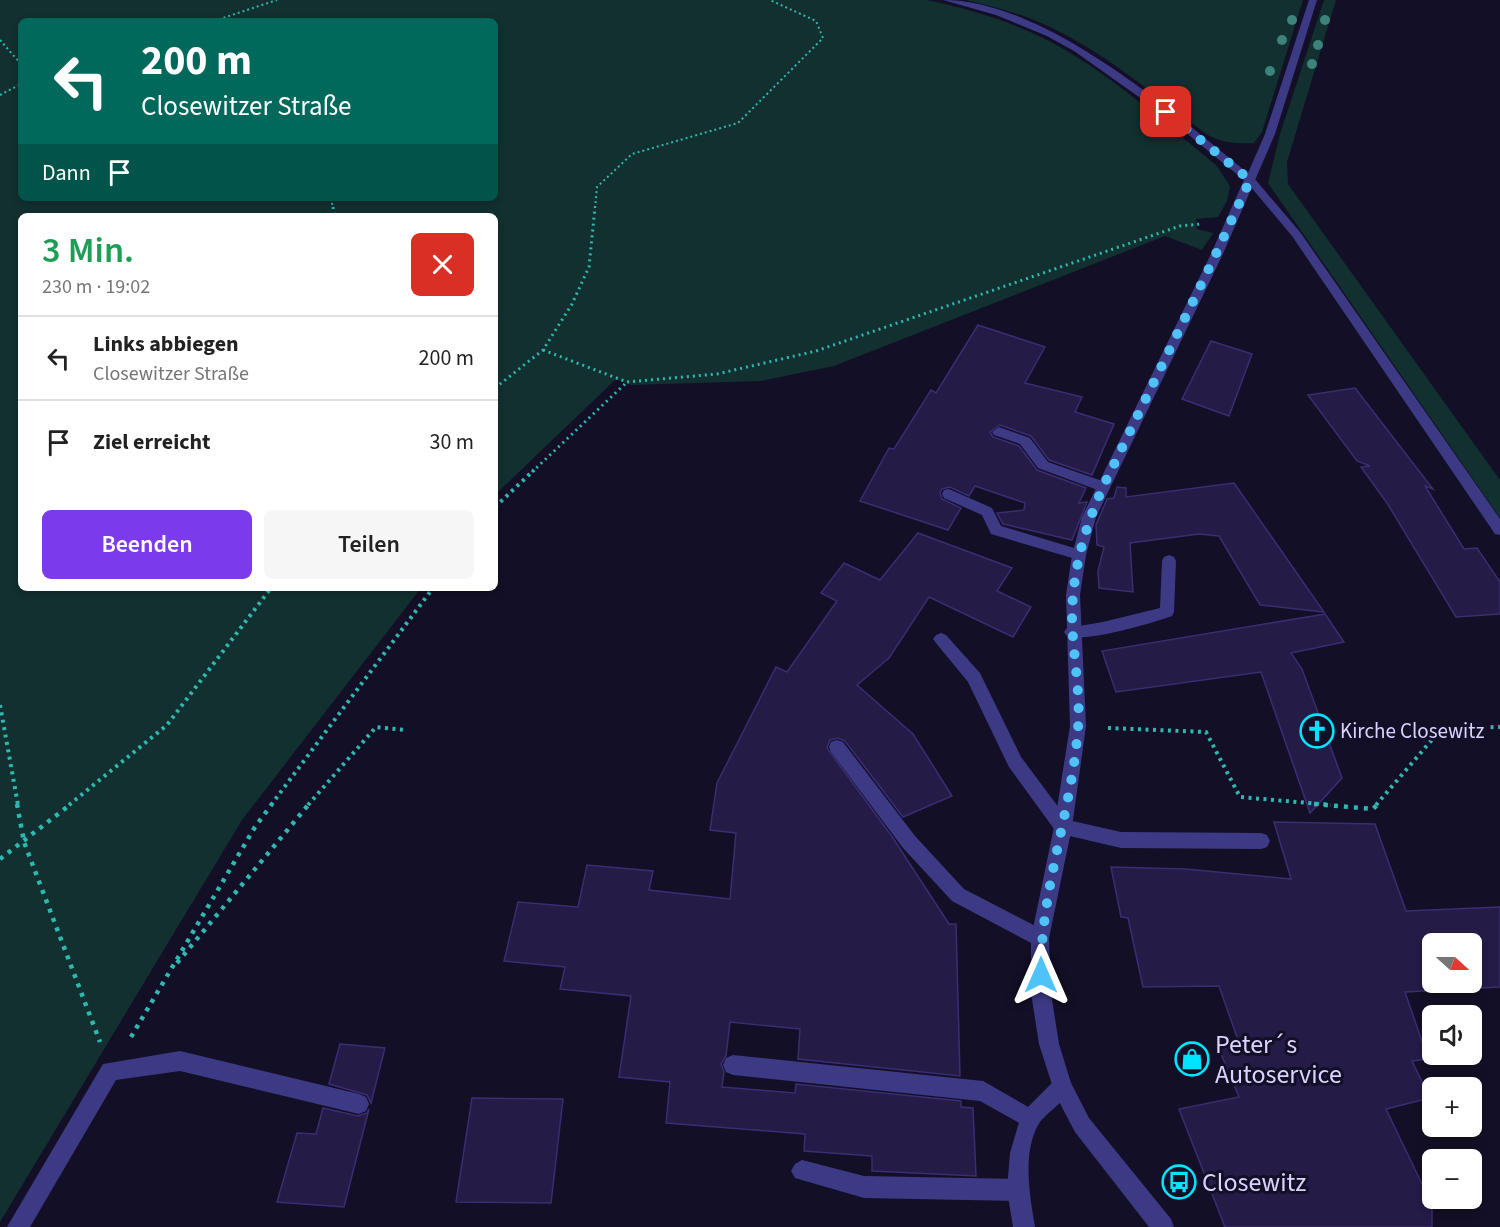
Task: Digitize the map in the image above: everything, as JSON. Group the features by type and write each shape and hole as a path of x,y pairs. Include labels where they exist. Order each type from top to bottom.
{"street":[{"path":"947,0 1008,16 1050,34 1077,49 1166,112 1250,180 1303,244 1500,530"},
{"path":"1163,1227 1082,1125 1062,1087 1049,1044 1041,993 1040,938 1063,828 1078,726 1072,632 1073,595 1079,555 1089,517 1232,220 1270,134 1313,0"},
{"path":"999,432 1025,441 1043,465 1103,487"},
{"path":"949,494 987,512 996,530 1079,555"},
{"path":"1072,632 1103,628 1167,612 1170,561"},
{"path":"941,639 974,678 1015,762 1063,828 1121,840 1261,841"},
{"path":"837,747 909,842 958,895 1040,938"},
{"path":"18,1227 110,1071 180,1061 359,1104"},
{"path":"733,1065 983,1091 1030,1119"},
{"path":"1024,1227 1018,1190 1020,1153 1030,1119 1062,1087"},
{"path":"802,1171 864,1187 1018,1190"}],"path":[{"path":"223,18 277,0"},
{"path":"498,386 543,350 572,304 589,267 597,187 632,154 738,123 823,38 816,21 772,0"},
{"path":"0,40 18,61"},
{"path":"0,95 18,86"},
{"path":"543,350 627,382 717,374 816,351 1180,226 1232,220"},
{"path":"498,504 627,382"},
{"path":"0,859 167,725 269,591"},
{"path":"110,1071 255,827 431,591"},
{"path":"0,705 24,842 110,1071"},
{"path":"1078,726 1206,732 1240,797 1373,809 1442,728 1500,727"},
{"path":"169,972 264,856 376,727 406,730"}],"green space":[{"path":"0,0 927,0 1002,21 1038,35 1072,54 1146,107 1216,165 1230,186 1227,201 1218,217 1196,219 1197,229 1213,233 1202,250 1165,236 834,366 761,381 631,385 616,379 498,492 498,213 18,213 18,591 419,591 242,820 0,1222"},
{"path":"966,0 1303,0 1262,132 1254,143 1241,143 1223,141 1206,134 1113,64 1054,29 1011,12"},
{"path":"1324,0 1336,0 1287,162 1288,184 1500,480 1500,518 1268,183 1280,134"}],"building":[{"path":"978,325 1045,347 1025,383 1082,397 1075,412 1114,424 1092,475 1049,460 1031,436 1000,425 990,432 993,437 1019,446 1037,470 1086,488 1079,503 1087,502 1072,540 1003,524 997,513 1024,510 1025,503 975,486 969,496 950,487 942,489 940,493 942,499 961,508 948,530 860,501 889,448 894,449 931,390 936,393"},
{"path":"1211,341 1252,354 1229,416 1182,399"},
{"path":"1355,388 1433,489 1425,486 1464,549 1477,548 1500,582 1500,614 1456,617 1387,503 1361,467 1370,466 1357,461 1308,395"},
{"path":"1234,483 1324,612 1260,605 1219,536 1199,534 1130,543 1133,592 1099,588 1098,571 1104,547 1097,545 1096,525 1107,499 1114,498 1117,487 1126,488 1126,497"},
{"path":"918,533 1012,568 997,591 1031,607 1013,637 929,597 889,658 857,685 913,734 952,796 903,817 845,741 838,738 830,740 827,748 893,838 949,924 956,924 960,1076 798,1059 800,1029 730,1022 726,1056 721,1064 724,1072 722,1087 795,1093 796,1084 961,1101 961,1107 973,1108 976,1176 872,1171 872,1156 804,1151 805,1134 666,1123 670,1082 619,1077 631,996 560,989 565,967 504,961 518,902 578,907 587,865 653,871 649,890 730,899 736,833 710,830 717,783 776,667 787,672 837,601 821,593 844,563 880,580"},
{"path":"1325,614 1344,642 1291,653 1302,669 1342,778 1310,813 1261,672 1116,692 1102,651"},
{"path":"1274,822 1375,824 1406,911 1500,907 1500,987 1482,988 1482,933 1422,933 1422,991 1405,992 1422,1042 1422,1060 1412,1061 1422,1082 1422,1100 1386,1109 1422,1184 1422,1209 1432,1209 1432,1227 1225,1227 1179,1109 1239,1097 1219,1049 1240,1046 1219,986 1143,987 1128,918 1121,917 1111,867 1186,869 1291,879"},
{"path":"340,1044 385,1048 371,1103 367,1095 329,1084"},
{"path":"472,1098 563,1099 551,1203 456,1202"},
{"path":"323,1108 358,1116 367,1113 369,1109 344,1207 277,1202 297,1133 316,1134"}],"place":[{"name":"Kirche Closewitz","path":"1317,731"},
{"name":"Peter´s Autoservice","path":"1192,1059"},
{"name":"Closewitz","path":"1179,1182"}],"route":[{"path":"1041,975 1040,938 1063,828 1078,726 1072,614 1079,555 1089,517 1250,180 1166,112"}]}
